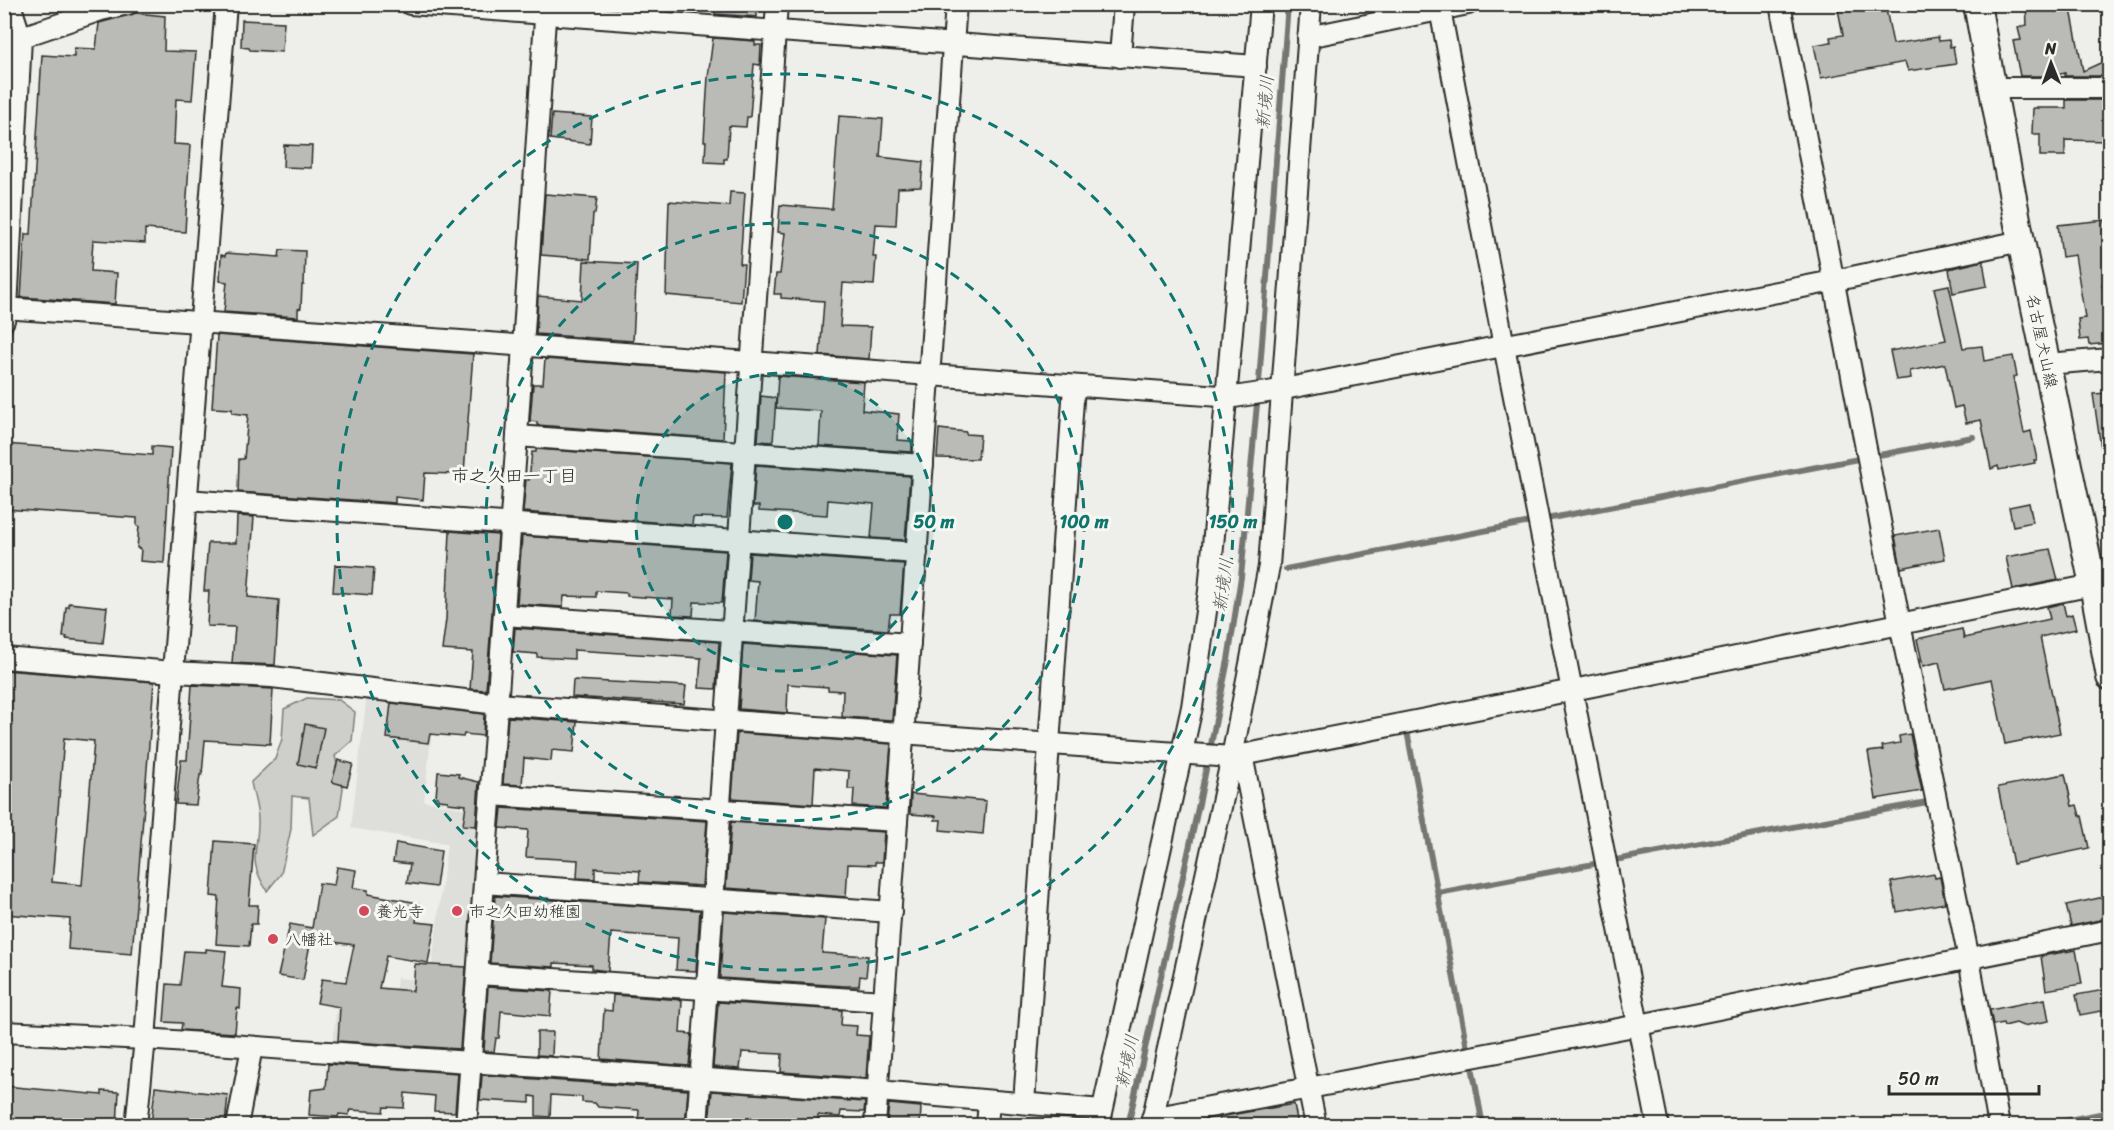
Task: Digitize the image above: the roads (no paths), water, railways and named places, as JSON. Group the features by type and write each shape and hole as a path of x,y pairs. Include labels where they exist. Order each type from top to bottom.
{"main road":[{"name":"名古屋犬山線","path":"1977,4 2021,241 2093,585 2109,677"}],"street":[{"path":"10,4 13,41 5,312 523,346 1230,397 1278,391 1833,281 2021,241"},
{"path":"13,41 101,10 128,4"},
{"path":"136,1125 146,1039 172,672 226,4"},
{"path":"410,4 546,9 775,33 1256,66"},
{"path":"698,1125 777,4"},
{"path":"875,1125 956,4"},
{"path":"1120,57 1124,4"},
{"path":"4,1032 146,1039 878,1091 1024,1103 1100,1118 1184,754 1209,591 1230,397 1261,4"},
{"path":"1311,4 1278,391 1269,566 1233,756 1152,1122 2109,930"},
{"path":"1308,37 1440,7 1468,4"},
{"path":"1780,4 1900,624 1969,959 1999,1125"},
{"path":"1440,7 1504,346 1658,1125"},
{"path":"466,1125 498,704 546,9"},
{"path":"1994,88 2109,88"},
{"path":"2046,364 2109,359"},
{"path":"1024,1103 1074,386"},
{"path":"517,436 923,465"},
{"path":"186,500 916,554"},
{"path":"4,658 172,672 272,677 498,704 1050,745 1233,756 2093,585"},
{"path":"504,615 910,644"},
{"path":"1233,756 1316,1125"},
{"path":"491,795 897,821"},
{"path":"484,883 891,912"},
{"path":"478,974 884,1001"},
{"path":"237,1125 252,1047"},
{"path":"987,1125 989,1101"}],"waterway":[{"name":"新境川","path":"1128,1126 1200,799 1228,660 1241,577 1259,382 1288,4"},
{"path":"4,355 12,320"},
{"path":"1286,569 1973,437"},
{"path":"1407,731 1467,1048"},
{"path":"1438,893 1927,802"},
{"path":"1472,1066 1483,1126"},
{"path":"2038,1126 2110,1112"}],"place":[{"name":"養光寺","path":"364,911"},
{"name":"市之久田幼稚園","path":"457,911"},
{"name":"八幡社","path":"273,939"}],"district":[{"name":"市之久田一丁目","path":"514,476"}]}
